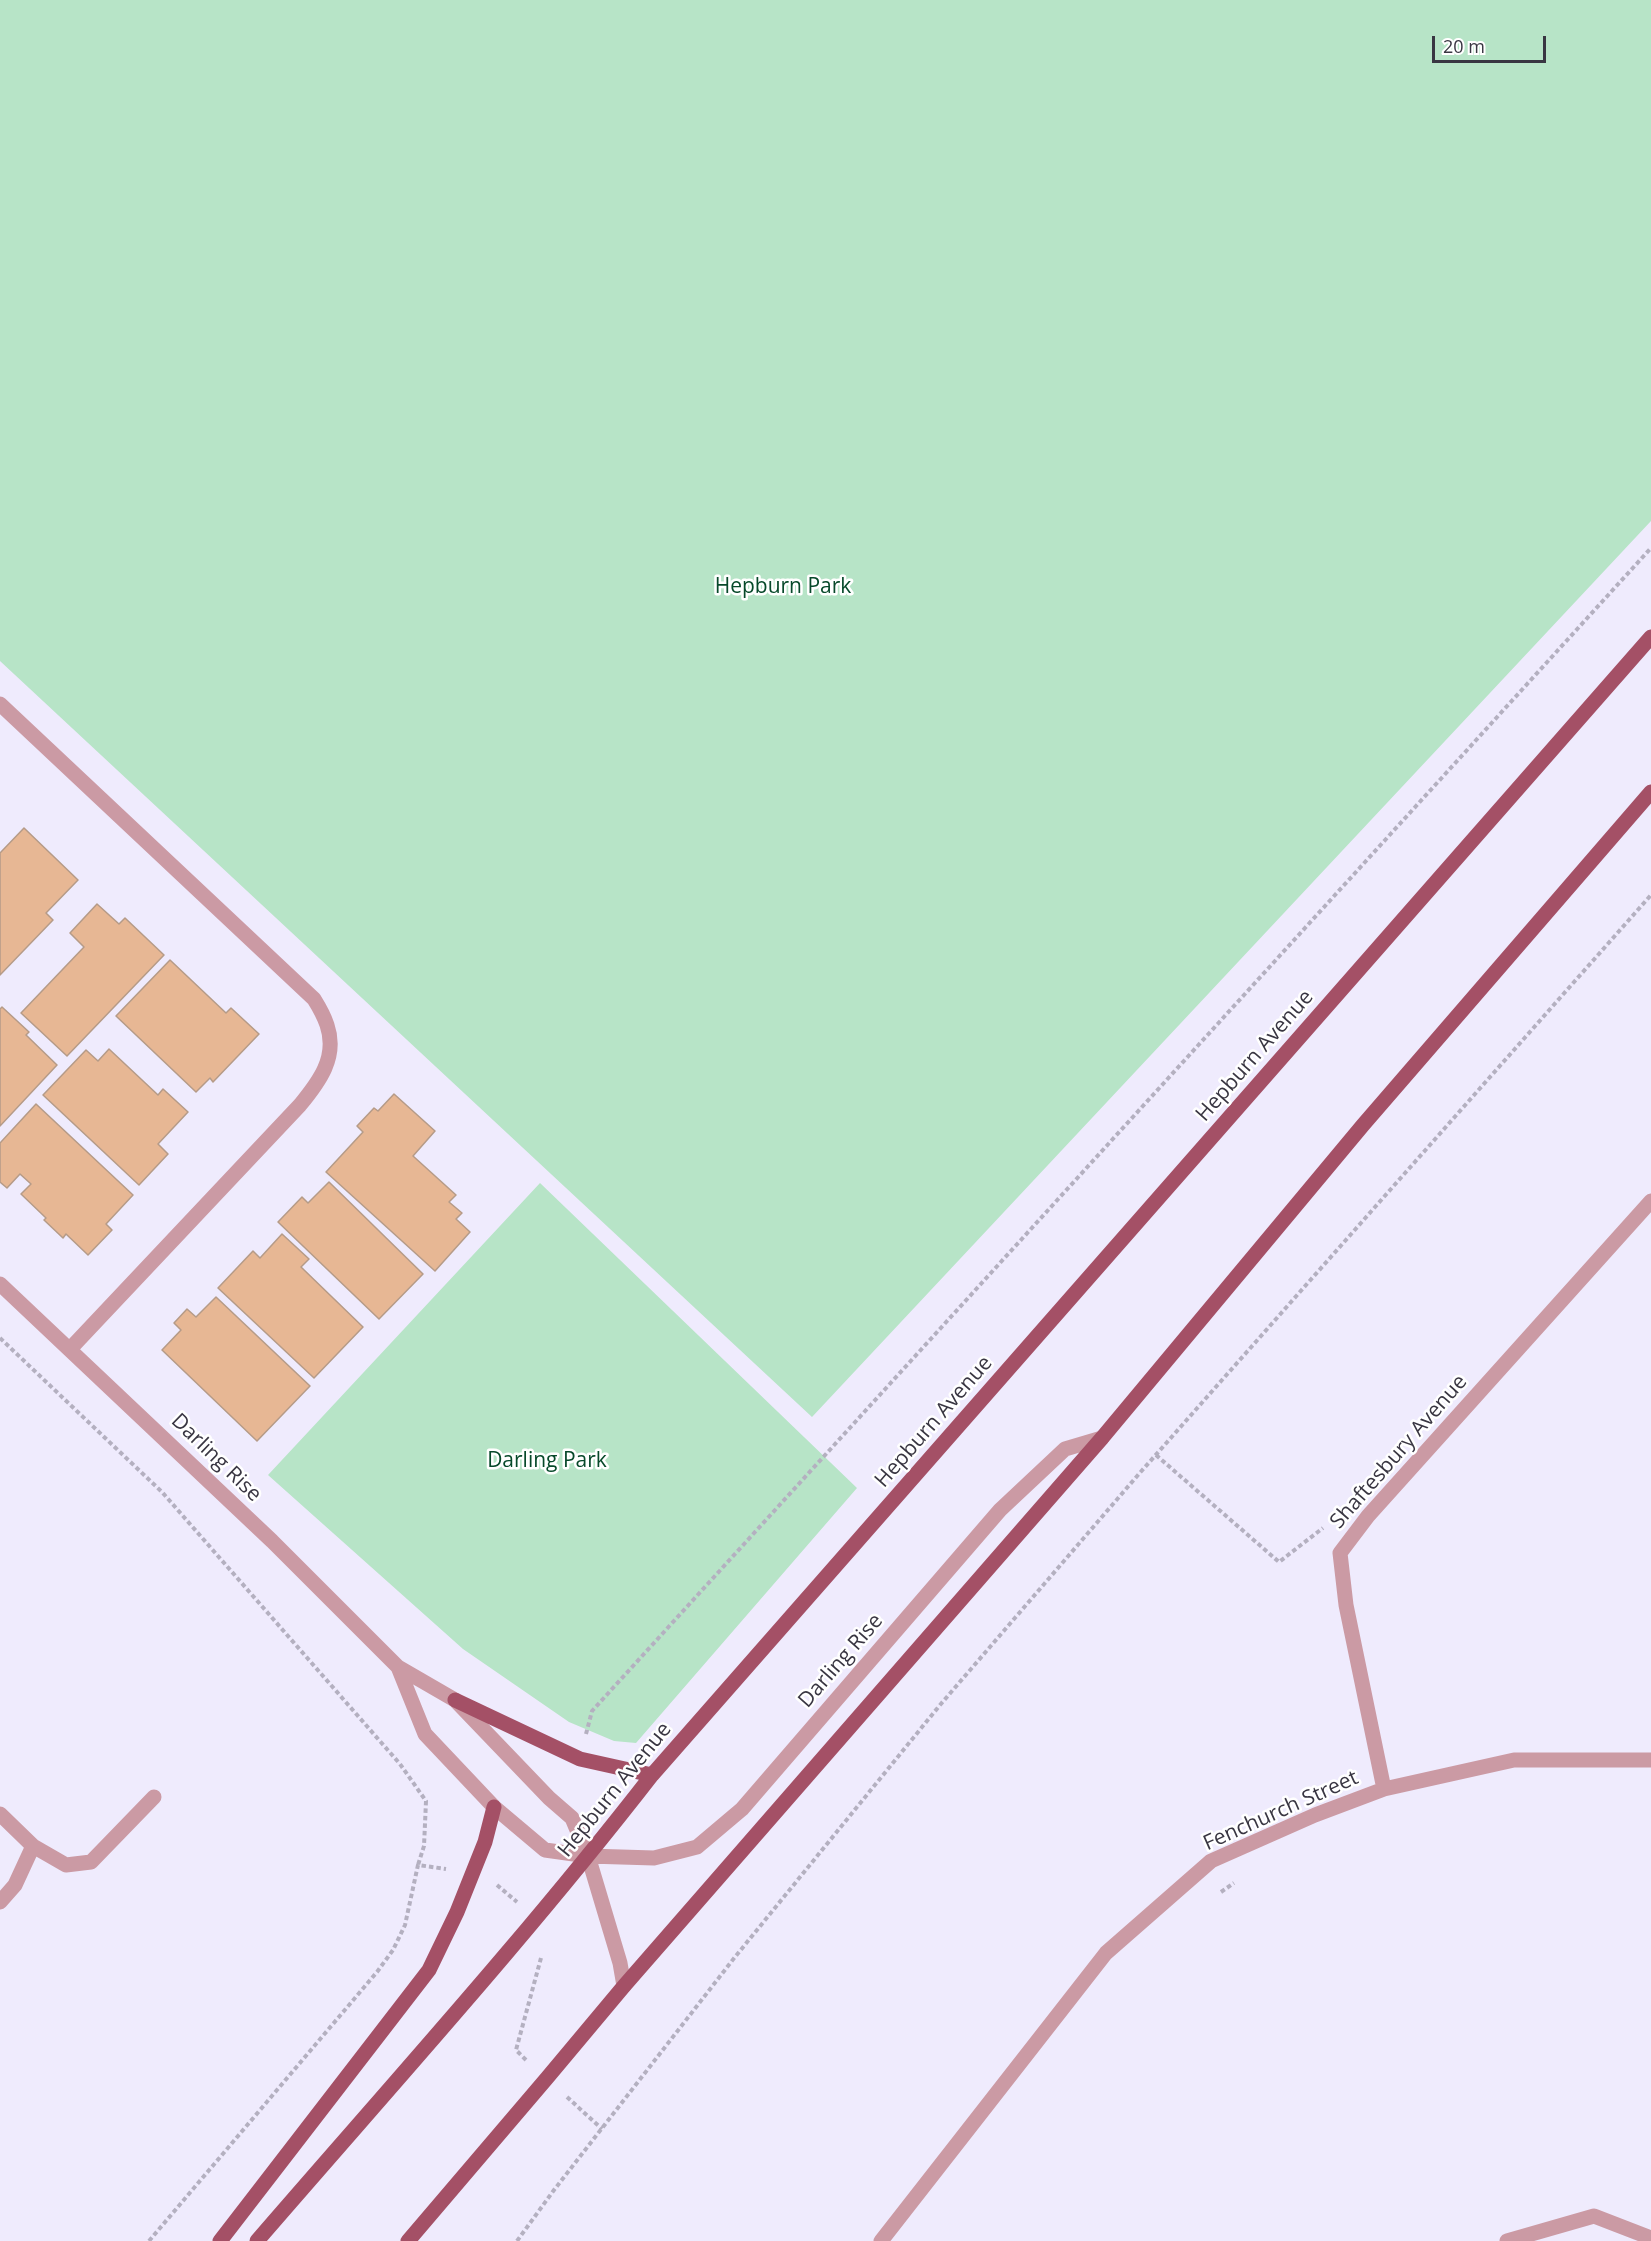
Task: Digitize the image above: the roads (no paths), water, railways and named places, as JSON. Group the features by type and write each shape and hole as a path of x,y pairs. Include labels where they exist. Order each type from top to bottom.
{"main road":[{"name":"Hepburn Avenue","path":"257,2241 588,1856 652,1775 1651,637"},
{"path":"408,2241 548,2079 624,1986 1102,1438 1356,1134 1651,792"},
{"path":"455,1700 580,1759 652,1775"},
{"path":"220,2241 429,1970 457,1912 485,1842 494,1807"}],"street":[{"path":"0,705 314,999 328,1026 330,1054 321,1079 307,1097 70,1349"},
{"name":"Shaftesbury Avenue","path":"1384,1789 1346,1605 1341,1553 1376,1508 1651,1201"},
{"name":"Darling Rise","path":"0,1284 273,1541 398,1667 455,1700 549,1798 572,1818 588,1856 620,1963 624,1986"},
{"name":"Darling Rise","path":"398,1667 425,1734 494,1807 545,1850 588,1856 654,1858 697,1847 741,1809 1000,1510 1065,1449 1102,1438"},
{"name":"Fenchurch Street","path":"880,2241 1106,1953 1211,1861 1315,1815 1384,1789 1514,1760 1651,1760"},
{"path":"0,1814 33,1846 66,1865 91,1862 154,1797"},
{"path":"0,1902 15,1885 33,1846"},
{"path":"1507,2241 1594,2216 1651,2238"}],"park label":[{"name":"Hepburn Park","path":"783,587"},
{"name":"Darling Park","path":"547,1461"}]}
